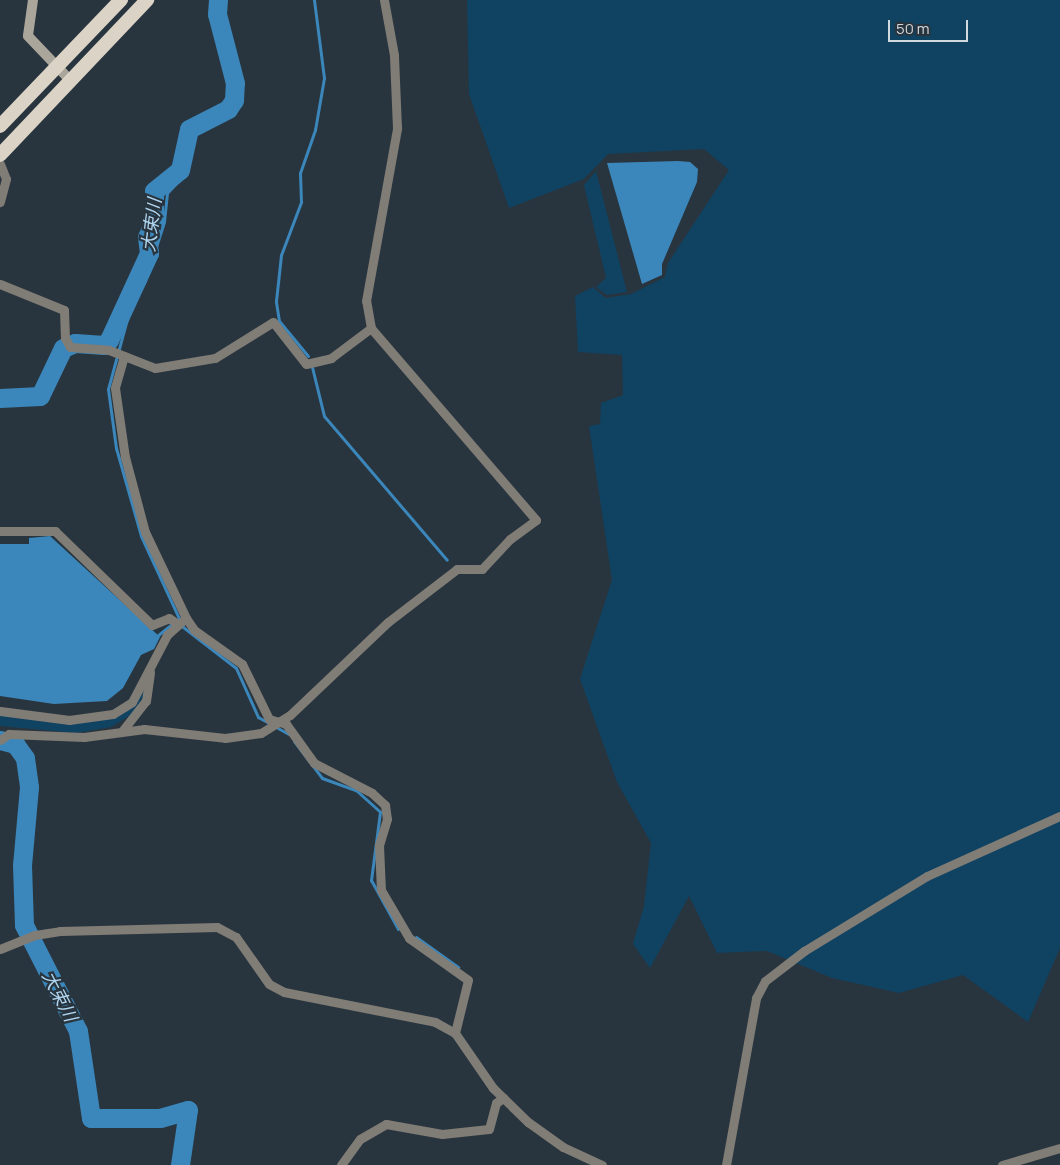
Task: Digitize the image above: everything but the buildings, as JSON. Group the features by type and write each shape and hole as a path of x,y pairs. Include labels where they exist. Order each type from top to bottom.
{"highway":[{"path":"0,126 120,0"},
{"path":"0,155 69,79 147,0"}],"main road":[{"path":"33,0 28,36 69,79"}],"street":[{"path":"4,735 84,738 123,730 243,737 276,725 388,622 457,569 482,569 510,539 536,520 371,328 366,301 397,128 394,55 384,0"},
{"path":"0,164 6,179 0,202"},
{"path":"0,284 64,310 68,345 120,354 155,368 175,367 234,350 272,322 306,364 331,358 371,328"},
{"path":"120,354 115,388 125,457 145,532 179,621 242,664 269,719 276,725 293,731 314,763 372,793 386,805 388,819 379,845 382,890 409,938 468,980 451,1031"},
{"path":"0,531 55,532 152,626 179,621"},
{"path":"0,711 69,720 113,714 132,702 167,635 179,621"},
{"path":"123,730 149,695 150,669"},
{"path":"726,1165 756,998 765,981 804,951 927,876 1060,816"},
{"path":"0,949 31,936 99,928 134,931 217,927 236,937 270,984 284,992 434,1022 451,1031 503,1098 563,1147 600,1165"},
{"path":"341,1165 360,1139 386,1124 442,1134 489,1129 496,1103 503,1098"},
{"path":"1002,1165 1060,1148"}],"shaded area":[{"path":"467,0 1060,0 1060,948 1028,1022 963,975 899,993 832,978 767,951 717,953 689,896 650,968 633,944 644,906 651,843 617,782 580,679 612,580 589,426 600,424 601,403 623,395 622,355 578,352 575,296 593,287 606,298 631,294 665,277 668,263 729,170 704,149 608,154 584,179 509,208 469,94"},
{"path":"690,162 698,169 697,182 662,264 662,275 642,284 607,163"},
{"path":"596,171 627,292 607,295 596,287 606,278 584,185"},
{"path":"50,536 160,637 154,649 141,655 123,688 107,701 54,704 0,696 0,544 29,544 29,538"},
{"path":"147,681 146,694 134,713 111,727 76,733 0,726 0,714 60,723 117,716 131,709"}],"waterway":[{"name":"大束川","path":"0,398 40,396 63,348 75,343 104,345 109,340 149,253 147,237 154,222 154,191 180,170 189,129 228,109 234,100 235,83 217,14 218,0"},
{"path":"308,356 279,321 276,301 281,255 301,202 300,173 315,130 324,78 314,0"},
{"path":"181,163 182,177 167,193 164,222 145,281 130,308 108,389 116,448 141,536 183,627 236,668 258,717 289,734"},
{"path":"312,367 324,416 447,560"},
{"path":"157,636 174,622"},
{"name":"大束川","path":"0,740 15,744 25,758 29,787 22,865 24,925 78,1031 91,1118 160,1118 188,1110 180,1165"},
{"path":"294,741 322,778 357,791 380,812 371,880 398,929"},
{"path":"416,937 458,967"}]}
